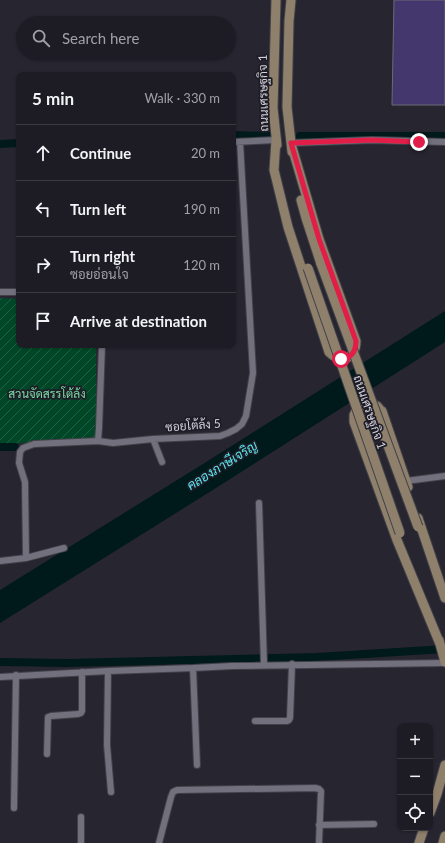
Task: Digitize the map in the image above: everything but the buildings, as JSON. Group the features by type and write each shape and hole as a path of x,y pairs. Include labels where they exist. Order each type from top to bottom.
{"main road":[{"name":"ถนนเศรษฐกิจ 1","path":"276,0 273,108 279,168 292,222 445,662"},
{"name":"ถนนเศรษฐกิจ 1","path":"291,0 289,21 287,107 293,166 306,218 321,264 445,602"},
{"path":"276,140 274,170 288,227 329,352 337,358 346,358 354,352 356,341 319,239 292,145"},
{"path":"440,644 397,540 354,422 356,411 362,406 368,404 373,405 382,411 445,598"},
{"path":"433,804 445,765"},
{"path":"418,843 423,831"},
{"path":"443,843 445,836"}],"street":[{"path":"236,142 276,140"},
{"path":"292,145 372,140 445,142"},
{"name":"ซอยโต้ล้ง 5","path":"26,558 25,482 19,463 20,452 23,448 34,444 98,441 113,443 153,439 220,436 236,429 242,424 246,416 253,373 240,142"},
{"path":"0,292 16,292"},
{"path":"98,441 100,428 102,348"},
{"path":"153,439 162,462"},
{"path":"406,481 445,476"},
{"path":"259,503 264,665"},
{"path":"0,561 26,558 64,548"},
{"path":"0,677 82,672 292,664 445,662"},
{"path":"255,720 289,720 292,664"},
{"path":"193,668 197,765"},
{"path":"108,671 107,745 111,792"},
{"path":"46,754 48,717 78,714 82,711 82,672"},
{"path":"14,808 16,676"},
{"path":"160,843 171,797 173,792 177,790 315,788 321,791 319,843"},
{"path":"81,817 81,843"},
{"path":"319,825 374,824"}],"green space":[{"name":"สวนจัดสรรโต้ล้ง","path":"0,298 16,299 16,348 96,348 96,437 11,444 0,447"}],"water":[{"name":"คลองภาษีเจริญ","path":"445,311 445,342 0,623 0,590"}],"waterway":[{"path":"236,135 269,136"},
{"path":"300,136 445,136"},
{"path":"0,144 16,143"},
{"path":"0,447 15,447"},
{"path":"0,662 66,663 317,657 445,649"}],"route":[{"path":"341,359 350,356 354,352 356,341 319,239 291,143 372,140 419,142"}]}
